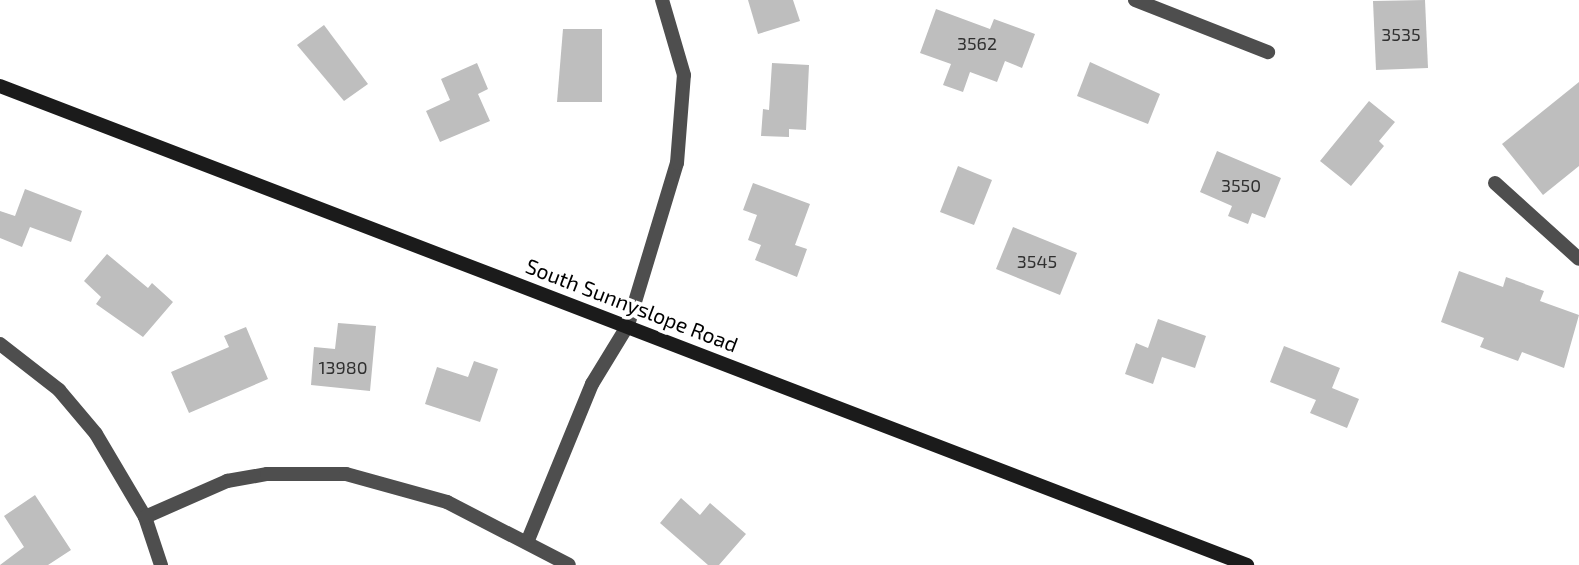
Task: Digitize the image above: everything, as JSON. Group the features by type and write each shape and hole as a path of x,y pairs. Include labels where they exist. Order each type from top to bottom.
{"street":[{"path":"528,541 592,384 628,325 677,163 685,119 678,44 662,0"},
{"path":"1135,0 1268,52"},
{"name":"South Sunnyslope Road","path":"0,86 1247,565"},
{"path":"1495,183 1579,260"},
{"path":"0,344 59,390 96,434 145,517 161,565"},
{"path":"145,517 227,481 267,474 346,474 447,502 528,541 569,565"}],"building":[{"path":"748,0 793,0 800,21 758,34"},
{"path":"1425,0 1428,68 1376,70 1373,1"},
{"path":"936,9 990,29 994,19 1035,34 1022,68 1005,61 997,82 970,72 963,92 943,85 951,64 920,53"},
{"path":"324,25 368,84 344,101 297,45"},
{"path":"563,29 602,29 602,102 557,102"},
{"path":"1090,62 1160,94 1148,124 1077,96"},
{"path":"477,63 488,89 478,94 490,121 440,142 426,111 450,100 441,79"},
{"path":"772,63 809,65 806,130 789,129 789,137 761,136 763,109 769,110"},
{"path":"1579,82 1579,166 1543,195 1502,144"},
{"path":"1369,101 1395,122 1379,141 1384,146 1351,186 1320,161"},
{"path":"1217,151 1281,178 1265,218 1252,213 1248,224 1228,216 1232,206 1200,192"},
{"path":"958,166 992,180 974,225 940,212"},
{"path":"753,183 810,204 795,245 807,249 797,277 755,260 761,245 748,240 757,215 743,210"},
{"path":"25,189 82,211 71,242 30,227 22,247 0,238 0,211 15,216"},
{"path":"1013,227 1077,253 1060,295 996,269"},
{"path":"107,254 148,288 152,283 173,302 143,337 96,304 101,297 84,281"},
{"path":"1459,271 1503,287 1506,277 1544,291 1540,301 1579,315 1564,368 1522,352 1518,361 1480,347 1484,338 1441,322"},
{"path":"1158,319 1206,336 1195,368 1162,357 1153,384 1125,374 1136,343 1148,348"},
{"path":"338,323 376,326 370,391 311,385 314,347 335,349"},
{"path":"246,327 268,379 189,413 171,372 229,347 224,336"},
{"path":"1284,346 1340,368 1332,388 1359,399 1347,428 1310,413 1316,400 1270,382"},
{"path":"474,361 498,369 480,422 425,404 437,367 468,377"},
{"path":"35,495 71,550 48,565 0,565 24,547 4,516"},
{"path":"681,498 700,515 710,503 746,534 719,565 708,565 660,523"}]}
